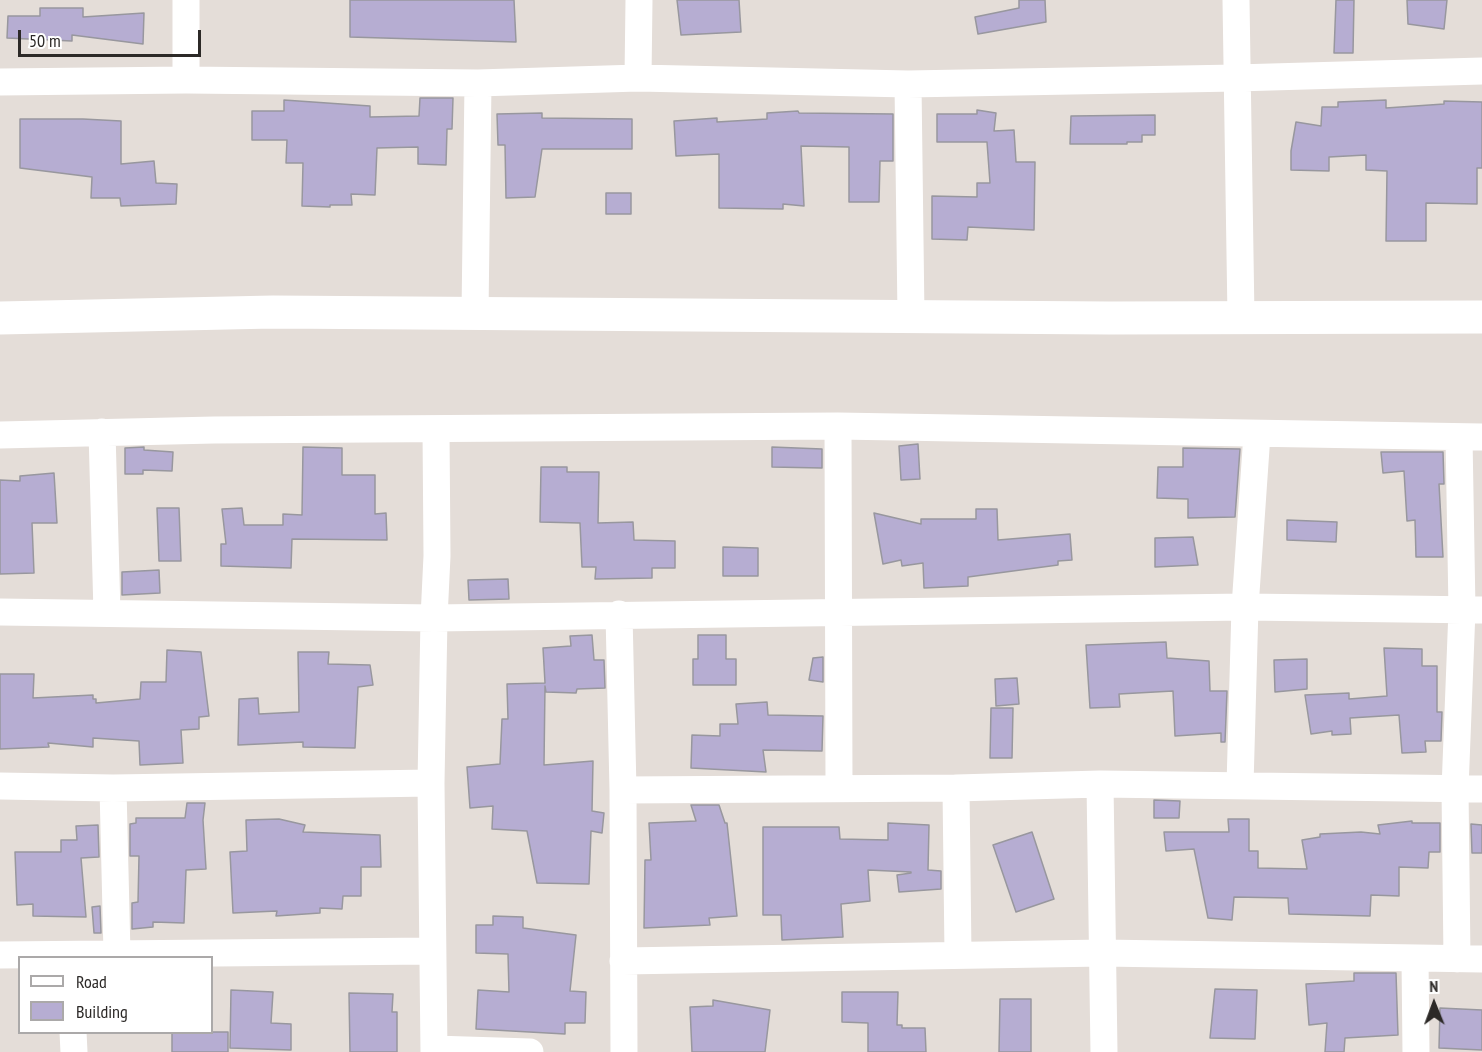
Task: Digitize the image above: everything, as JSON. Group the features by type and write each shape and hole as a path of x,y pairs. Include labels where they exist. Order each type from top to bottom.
{"street":[{"path":"186,0 186,80"},
{"path":"638,78 639,0"},
{"path":"1236,0 1241,317"},
{"path":"0,82 186,80 478,83 638,78 908,84 1482,71"},
{"path":"475,313 478,83"},
{"path":"908,84 911,317"},
{"path":"0,318 273,312 1109,318 1482,317"},
{"path":"838,426 839,788"},
{"path":"0,435 102,432 838,426 1471,437 1472,610 1455,789 1470,959 1103,953 623,961"},
{"path":"436,430 437,556 431,783 431,951 434,1050 530,1052"},
{"path":"102,432 107,613"},
{"path":"1240,785 1245,607 1257,434"},
{"path":"0,612 434,618 1245,607 1472,610"},
{"path":"619,614 623,790 624,1052"},
{"path":"0,786 114,788 431,783"},
{"path":"1100,784 1104,1052"},
{"path":"623,790 956,788 1100,784 1482,789"},
{"path":"114,788 117,954"},
{"path":"956,788 958,955"},
{"path":"0,955 431,951"},
{"path":"1415,959 1416,1052"},
{"path":"73,1034 74,1052"}],"building":[{"path":"350,0 514,0 516,42 350,37"},
{"path":"677,0 739,0 741,32 681,35"},
{"path":"1019,0 1045,0 1046,22 978,34 975,17 1019,8"},
{"path":"1336,0 1354,0 1353,53 1334,53"},
{"path":"1407,0 1447,0 1444,29 1408,24"},
{"path":"40,8 83,8 83,17 144,13 143,44 72,35 72,41 7,38 8,16 40,16"},
{"path":"420,98 453,98 452,129 447,129 446,165 418,164 418,147 377,148 375,195 351,194 352,205 302,206 303,163 286,163 287,140 252,140 252,111 284,111 284,100 370,106 370,117 419,116"},
{"path":"1386,100 1386,108 1444,104 1444,101 1482,102 1482,168 1477,168 1477,204 1426,203 1426,241 1386,241 1387,171 1366,170 1366,155 1329,157 1329,171 1291,170 1291,151 1296,122 1321,126 1322,107 1338,107 1338,102"},
{"path":"977,110 996,113 994,131 1014,130 1016,162 1035,162 1034,230 968,227 967,240 932,239 932,196 977,197 977,183 990,183 987,142 937,142 937,114 977,114"},
{"path":"798,111 799,113 893,114 893,161 880,161 879,202 849,202 849,147 801,146 804,206 783,204 783,209 719,208 719,154 676,156 674,121 717,118 717,122 767,119 767,113"},
{"path":"542,113 542,118 632,119 632,149 542,149 535,197 506,198 505,145 498,145 497,114"},
{"path":"1155,115 1155,135 1142,135 1142,142 1070,144 1071,116"},
{"path":"20,119 121,121 121,164 154,161 156,183 177,184 176,204 121,206 120,198 91,198 92,177 20,168"},
{"path":"606,193 631,193 631,214 606,214"},
{"path":"918,444 920,479 901,480 899,446"},
{"path":"144,447 144,450 173,452 172,471 143,470 143,474 125,474 125,448"},
{"path":"303,447 342,448 342,475 375,475 375,514 386,513 387,540 292,539 291,568 221,566 221,544 226,544 222,509 242,508 244,525 283,525 283,514 302,515"},
{"path":"772,447 822,449 822,468 772,467"},
{"path":"1183,448 1240,449 1235,517 1188,518 1188,499 1157,498 1158,467 1183,467"},
{"path":"1381,452 1443,452 1444,484 1439,484 1443,557 1416,557 1415,520 1407,521 1404,471 1383,473"},
{"path":"541,467 567,467 567,472 599,472 598,523 633,522 634,540 675,541 675,568 652,568 652,578 595,579 596,567 582,567 580,523 540,522"},
{"path":"54,473 57,523 32,523 34,573 0,574 0,480 20,481 20,476"},
{"path":"157,508 179,508 181,561 159,561"},
{"path":"976,509 997,509 998,540 1070,534 1072,560 1058,561 1058,565 968,577 968,586 924,588 923,563 902,566 901,560 883,564 874,513 921,524 921,519 976,519"},
{"path":"1287,520 1337,522 1336,542 1287,540"},
{"path":"1193,537 1198,565 1155,567 1155,538"},
{"path":"723,547 758,548 758,576 723,576"},
{"path":"159,570 160,593 122,595 122,572"},
{"path":"508,579 509,599 469,600 468,580"},
{"path":"592,635 594,660 604,660 605,688 577,689 576,693 546,692 545,686 544,765 593,761 592,811 604,813 602,833 591,831 589,884 537,883 527,831 492,829 493,806 470,808 467,767 500,764 502,719 508,719 507,684 545,683 543,648 571,646 570,636"},
{"path":"698,635 726,635 726,659 736,659 736,685 693,685 693,659 698,659"},
{"path":"1166,642 1167,658 1209,661 1210,691 1227,691 1225,742 1221,742 1221,733 1175,736 1173,691 1119,694 1120,707 1090,708 1086,645"},
{"path":"1384,648 1422,649 1422,666 1437,666 1437,712 1442,712 1441,741 1425,741 1426,752 1402,753 1399,715 1350,718 1351,734 1332,735 1332,731 1311,734 1305,695 1349,693 1349,699 1387,696"},
{"path":"167,650 201,652 209,716 199,717 199,729 181,730 183,763 140,765 139,741 93,738 93,747 48,743 49,747 0,749 0,674 34,674 33,698 93,695 96,703 140,699 141,682 166,682"},
{"path":"298,652 329,652 328,664 370,665 373,685 358,687 355,748 303,747 303,742 238,745 239,699 258,698 259,714 299,712"},
{"path":"823,657 823,682 809,680 813,658"},
{"path":"1307,659 1307,689 1275,692 1274,660"},
{"path":"1017,678 1019,704 996,706 995,679"},
{"path":"767,702 768,715 823,716 822,751 763,750 766,772 691,768 692,735 720,736 720,724 738,724 736,704"},
{"path":"991,708 1013,708 1012,758 990,758"},
{"path":"1154,800 1180,801 1179,818 1154,818"},
{"path":"187,803 205,803 203,820 206,869 186,870 184,923 153,922 153,927 132,929 132,903 138,902 139,856 130,856 130,824 136,823 136,818 185,818"},
{"path":"691,805 719,805 725,823 727,823 737,916 709,918 710,925 644,928 645,860 651,860 649,823 696,821"},
{"path":"279,819 305,825 303,832 380,835 381,867 361,867 361,896 343,896 342,909 320,908 320,913 276,916 277,911 233,913 230,852 247,851 246,820"},
{"path":"1228,819 1249,819 1249,851 1258,851 1258,868 1307,869 1302,840 1320,837 1320,834 1361,832 1380,834 1378,825 1412,821 1412,823 1440,823 1440,852 1429,852 1428,868 1399,867 1399,896 1371,895 1370,916 1289,914 1288,898 1234,897 1232,920 1208,918 1194,849 1166,851 1164,832 1229,832"},
{"path":"888,823 929,825 928,870 941,871 941,889 899,892 897,875 911,872 868,870 870,901 841,904 843,937 782,940 781,915 763,915 763,827 839,827 840,839 888,840"},
{"path":"1471,824 1482,825 1482,853 1472,853"},
{"path":"98,825 99,857 81,858 86,917 33,916 33,904 17,905 15,852 61,852 61,840 77,840 76,826"},
{"path":"1032,832 1054,899 1016,912 993,845"},
{"path":"100,906 101,933 94,933 92,907"},
{"path":"493,916 523,917 523,928 576,935 570,991 586,992 585,1023 565,1023 565,1034 476,1029 478,990 509,992 508,954 476,953 476,925 493,925"},
{"path":"1354,973 1396,973 1398,1035 1345,1038 1344,1052 1325,1052 1327,1023 1309,1025 1306,984 1354,981"},
{"path":"1215,989 1257,990 1255,1039 1210,1038"},
{"path":"231,990 273,992 271,1023 291,1024 291,1050 230,1048"},
{"path":"842,992 898,992 897,1025 902,1025 902,1028 925,1028 926,1052 868,1052 868,1023 842,1022"},
{"path":"349,993 393,994 392,1012 397,1012 397,1052 350,1052"},
{"path":"1000,999 1031,999 1031,1052 999,1052"},
{"path":"713,1000 770,1010 765,1052 692,1052 690,1007 713,1006"},
{"path":"1440,1008 1482,1010 1482,1050 1439,1048"},
{"path":"228,1032 228,1052 172,1052 172,1034"}]}
